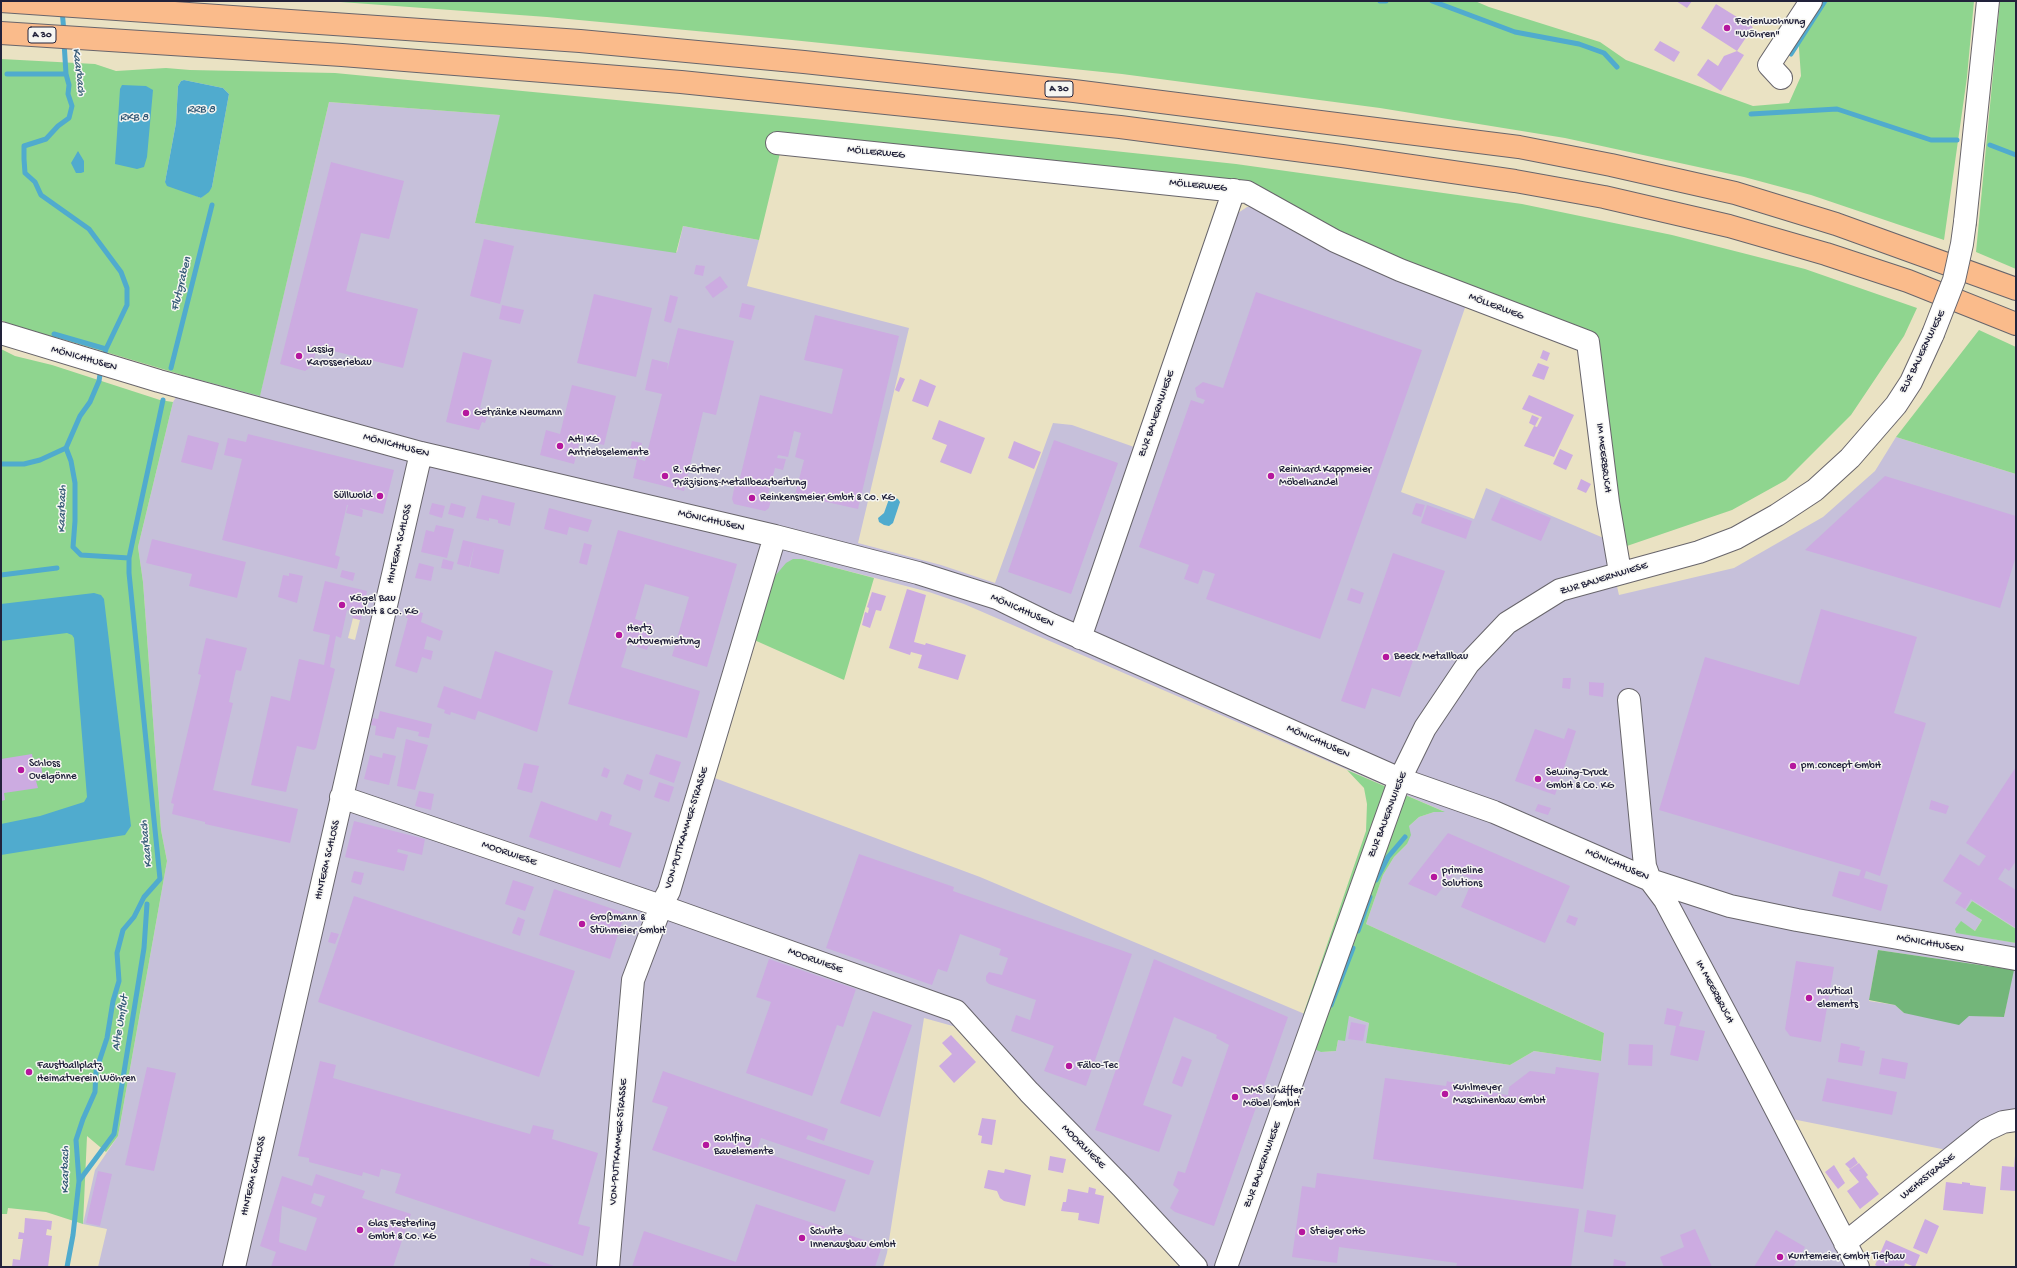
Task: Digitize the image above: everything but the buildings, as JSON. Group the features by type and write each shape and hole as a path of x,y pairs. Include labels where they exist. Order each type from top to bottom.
{"highway":[{"name":"A 30","path":"1,1 580,41 804,62 1074,91 1519,147 1611,165 1735,193 1836,224 2016,289"},
{"name":"A 30","path":"1,33 342,55 689,83 1120,127 1342,156 1507,180 1604,197 1744,231 1826,254 1908,281 2016,324"}],"street":[{"path":"1781,78 1770,65 1811,1"},
{"name":"ZUR BAUERNWIESE","path":"1226,1267 1400,779 1425,728 1463,670 1506,623 1560,590 1620,572 1699,552 1736,538 1777,515 1815,490 1850,458 1896,405 1911,382 1933,334 1954,280 1962,244 1988,1"},
{"name":"MÖLLERWEG","path":"777,143 1247,192 1334,240 1400,270 1588,342"},
{"name":"ZUR BAUERNWIESE","path":"1080,638 1234,190"},
{"name":"MÖNICHHUSEN","path":"1,333 125,371 421,453 775,536 918,573 997,598 1080,638 1400,779 1494,812 1650,880 1730,906 1797,920 2016,959"},
{"name":"IM MEERBRUCH","path":"1588,342 1608,502 1620,572"},
{"name":"HINTERM SCHLOSS","path":"234,1267 421,453"},
{"name":"VON-PUTTKAMMER-STRASSE","path":"608,1267 633,980 661,906 669,891 775,536"},
{"name":"IM MEERBRUCH","path":"1629,700 1645,866 1650,880 1664,900 1858,1267"},
{"name":"MOORWIESE","path":"341,797 661,906 956,1011 1029,1092 1122,1187 1196,1267"},
{"name":"WEHRSTRASSE","path":"1845,1243 1986,1130 2003,1122 2016,1120"}],"shaded area":[{"path":"329,102 501,115 475,223 677,252 683,226 759,240 747,286 909,328 858,543 941,565 995,583 1053,423 1072,425 1151,453 1238,213 1247,207 1266,207 1467,302 1401,492 1474,519 1486,488 1606,539 1619,595 1734,568 1823,517 1875,471 1896,437 2016,474 2016,929 1972,901 1967,910 1982,920 1975,931 1961,922 1955,932 2016,943 2016,1113 1952,1151 1787,1118 1865,1267 1180,1267 1116,1191 960,1028 924,1018 887,1253 883,1267 98,1267 107,1229 83,1224 95,1170 118,1136 167,861 161,830 143,582 138,547 173,402 189,377 260,395","holes":["802,559 929,592 964,604 1443,811 1434,812 1419,817 1409,826 1407,844 1394,857 1383,875 1366,924 1604,1033 1601,1061 1534,1051 1510,1065 1367,1043 1369,1023 1349,1016 1338,1040 1336,1051 1321,1052 1319,1020 980,877 712,777 769,583","353,618 360,620 355,640 348,638","1878,950 2013,970 2004,1017 1904,1013 1895,1005 1869,1001"]}],"green space":[{"path":"327,1 1475,1 1489,7 1600,42 1626,60 1753,106 1789,103 1801,76 1798,35 1818,1 1974,1 1967,77 1944,240 1811,195 1744,177 1565,138 1380,108 1122,74 792,40 547,17"},
{"path":"2000,1 2016,1 2016,269 1976,252"},
{"path":"1,59 95,64 116,71 166,68 190,70 335,73 814,119 1236,164 1522,204 1672,235 1805,269 1917,308 1904,336 1851,415 1786,480 1732,510 1624,547 1599,350 1266,207 1209,196 780,153 759,240 683,226 676,253 475,223 500,115 329,102 260,396 189,377 59,338 26,331 1,320","holes":["184,80 223,88 229,94 212,187 201,198 165,182 176,123 178,86 181,81"]},
{"path":"1979,330 2016,347 2016,474 1896,437"},
{"path":"1,349 15,356 52,365 160,400 173,402 138,547 143,582 161,830 167,861 118,1136 106,1152 87,1136 83,1224 46,1212 8,1208 7,1214 1,1214"},
{"path":"793,559 802,559 874,578 844,680 752,639 769,583 786,563"},
{"path":"1347,770 1445,812 1434,812 1419,817 1409,826 1411,835 1407,844 1394,857 1383,875 1366,924 1604,1033 1601,1061 1534,1051 1510,1065 1366,1043 1369,1023 1349,1016 1345,1041 1338,1040 1336,1051 1321,1052 1312,1048 1319,1020 1303,1015 1366,831 1367,804 1364,788"},
{"path":"1972,901 2016,929 2016,943 1956,933 1955,929 1961,921 1975,931 1982,920 1966,910"},
{"path":"1878,950 2014,970 2004,1017 1969,1016 1959,1025 1904,1013 1895,1005 1869,1000"}],"water":[{"name":"RRB 8","path":"184,80 223,88 229,94 212,187 209,192 201,198 167,186 165,182 176,123 178,86 181,81"},
{"name":"RKB 8","path":"122,85 146,86 153,90 147,157 144,167 137,169 115,164 120,89"},
{"path":"78,151 84,161 84,172 81,173 76,173 71,163"},
{"path":"893,497 898,499 900,502 893,523 889,526 884,525 879,522 878,518 884,513 889,499"},
{"path":"94,593 101,595 104,599 131,826 125,835 1,855 1,824 40,816 84,802 87,797 74,638 72,635 67,633 1,641 1,604"}],"waterway":[{"path":"1380,1 1386,1"},
{"path":"1432,1 1515,32 1579,44 1604,53 1617,67"},
{"path":"1791,54 1825,1"},
{"name":"Kaarbach","path":"62,10 64,32"},
{"name":"Kaarbach","path":"64,42 66,74 69,85 68,94 72,106 69,118 58,126 46,139 24,146 25,173 35,182 41,195 89,229 121,272 127,288 127,305 106,349 103,359"},
{"path":"7,74 66,74"},
{"path":"1751,114 1837,109 1931,140 1957,140"},
{"path":"1990,145 2016,155"},
{"name":"Flutgraben","path":"171,368 212,205"},
{"path":"54,334 106,349"},
{"name":"Kaarbach","path":"101,368 99,381 90,402 80,416 66,448 71,461 75,483 73,547 81,555 129,558"},
{"name":"Kaarbach","path":"67,1267 73,1235 79,1181 76,1140 83,1119 95,1092 96,1071 107,1038 113,1001 119,981 117,953 123,930 134,917 144,897 160,879 129,573 129,558 163,400"},
{"name":"Kaarbach","path":"1,464 24,464 40,460 66,448"},
{"name":"Kaarbach","path":"1,575 57,568"},
{"path":"1376,880 1388,857 1405,837"},
{"path":"1358,931 1370,897"},
{"name":"Alte Umflut","path":"79,1181 114,1134 144,948 147,904"},
{"path":"1331,1005 1353,948"}],"place":[{"name":"Ferienwohnung \"Wöhren\"","path":"1727,28"},
{"name":"Lassig Karosseriebau","path":"299,356"},
{"name":"Getränke Neumann","path":"466,413"},
{"name":"AHI KG Antriebselemente","path":"560,446"},
{"name":"R. Körtner Präzisions-Metallbearbeitung","path":"665,476"},
{"name":"Reinhard Kappmeier Möbelhandel","path":"1271,476"},
{"name":"Süllwold","path":"380,496"},
{"name":"Reinkensmeier GmbH & Co. KG","path":"752,498"},
{"name":"Kögel Bau GmbH & Co. KG","path":"342,605"},
{"name":"Hertz Autovermietung","path":"619,635"},
{"name":"Beeck Metallbau","path":"1386,657"},
{"name":"pm.concept GmbH","path":"1793,766"},
{"name":"Schloss Ovelgönne","path":"21,770"},
{"name":"Sewing-Druck GmbH & Co. KG","path":"1538,779"},
{"name":"primeline Solutions","path":"1434,877"},
{"name":"Großmann & Stühmeier GmbH","path":"582,924"},
{"name":"nautical elements","path":"1809,998"},
{"name":"Fälco-Tec","path":"1069,1066"},
{"name":"Faustballplatz Heimatverein Wöhren","path":"29,1072"},
{"name":"Kuhlmeyer Maschinenbau GmbH","path":"1445,1094"},
{"name":"DMS Schäffer Möbel GmbH","path":"1235,1097"},
{"name":"Rohlfing Bauelemente","path":"706,1145"},
{"name":"Glas Festerling GmbH & Co. KG","path":"360,1230"},
{"name":"Steiger oHG","path":"1302,1232"},
{"name":"Schulte Innenausbau GmbH","path":"802,1238"},
{"name":"Kuntemeier GmbH Tiefbau","path":"1780,1257"}]}
